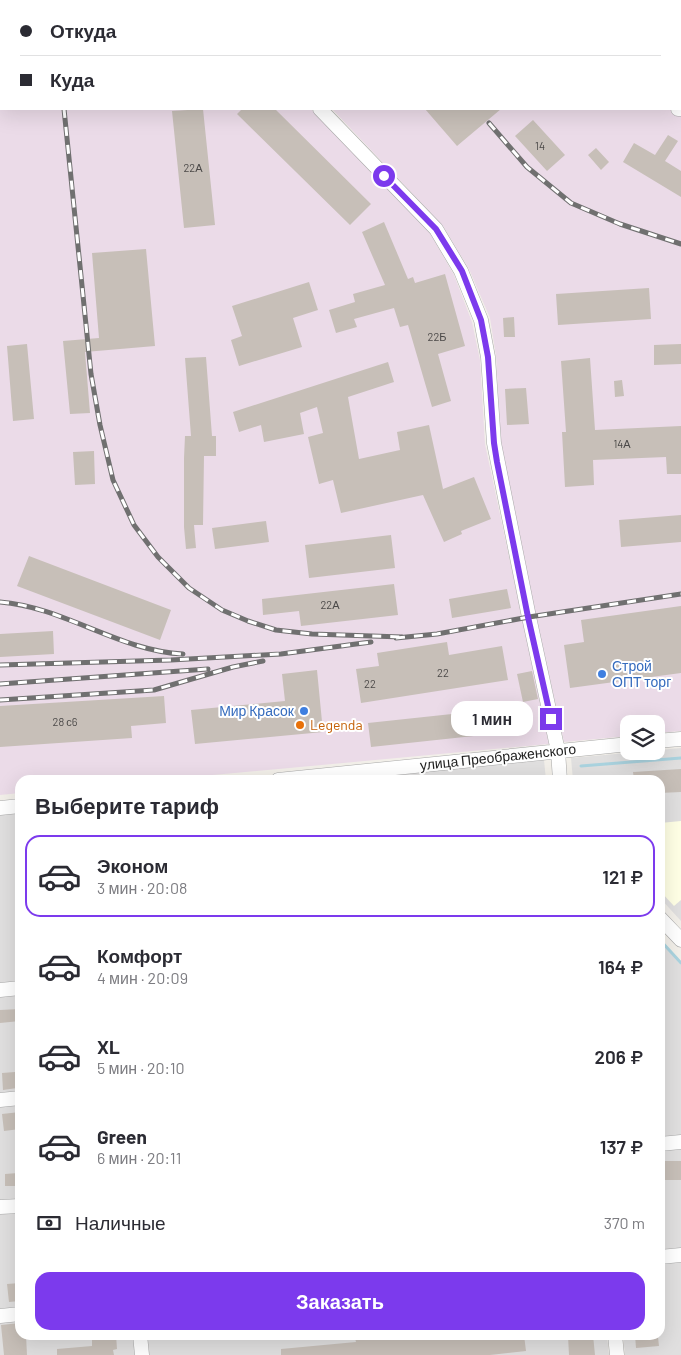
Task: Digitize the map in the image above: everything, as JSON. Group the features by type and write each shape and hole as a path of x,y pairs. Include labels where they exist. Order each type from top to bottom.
{"street":[{"path":"321,110 436,229 462,271 481,320 488,357 496,452 528,617 558,751 560,775"},
{"path":"665,741 681,739"},
{"name":"улица Преображенского","path":"326,775 620,745"},
{"path":"0,808 15,806"},
{"path":"665,923 681,940"},
{"path":"0,990 15,988"},
{"path":"0,1100 15,1098"},
{"path":"665,1144 681,1142"},
{"path":"0,1207 15,1206"},
{"path":"665,1257 681,1255"},
{"path":"0,1316 15,1314"},
{"path":"140,1340 142,1355"},
{"path":"616,1340 617,1355"}],"shaded area":[{"path":"0,110 312,110 430,233 454,275 472,322 480,360 485,444 549,744 213,775 15,775 15,794 0,795"},
{"path":"333,110 681,110 681,731 665,732 665,715 620,715 620,737 564,742 524,564 501,442 496,356 490,318 469,269 443,226"},
{"path":"681,748 681,921 665,903 665,775 573,775 571,758 620,754 620,760 665,760 665,749"},
{"path":"544,760 546,775 387,775"},
{"path":"15,812 15,1340 608,1340 609,1355 0,1355 0,813"},
{"path":"681,821 681,900 674,906 665,896 665,823"},
{"path":"665,947 681,965 681,1355 625,1355 624,1340 665,1340"}],"building":[{"path":"203,110 215,225 184,228 172,111"},
{"path":"241,110 276,110 371,204 350,225 237,114"},
{"path":"426,110 500,110 457,146"},
{"path":"533,120 565,155 547,171 515,136"},
{"path":"668,135 678,141 665,161 681,171 681,197 623,162 634,143 655,155"},
{"path":"596,148 609,162 601,170 588,155"},
{"path":"384,222 408,279 413,277 415,283 445,274 465,346 438,354 451,401 432,407 408,325 400,327 394,308 354,319 357,327 336,333 329,310 355,302 353,294 385,285 362,232"},
{"path":"146,249 155,346 85,352 90,413 70,414 63,341 99,338 92,253"},
{"path":"309,282 318,310 293,318 302,347 239,366 231,340 242,336 232,306"},
{"path":"649,288 651,319 558,325 556,294"},
{"path":"514,317 515,337 504,337 503,318"},
{"path":"27,344 34,419 13,421 7,346"},
{"path":"681,344 681,364 654,365 654,345"},
{"path":"206,357 212,436 216,436 216,456 204,456 203,525 194,525 196,548 186,549 184,527 184,458 185,436 191,436 185,358"},
{"path":"590,358 595,430 681,426 681,474 667,474 666,457 593,460 594,485 565,487 562,432 566,432 561,361"},
{"path":"388,362 394,382 348,397 359,459 400,450 397,432 429,425 443,489 474,477 491,519 461,531 462,534 444,542 423,495 341,513 333,480 319,484 308,437 323,433 317,407 300,413 304,434 264,442 261,425 239,432 233,412"},
{"path":"622,380 624,396 615,397 614,381"},
{"path":"526,388 529,424 507,425 505,389"},
{"path":"94,451 95,484 75,485 73,452"},
{"path":"681,515 681,542 621,547 619,520"},
{"path":"266,521 269,542 215,549 212,528"},
{"path":"391,535 395,568 309,578 305,545"},
{"path":"29,556 171,610 160,640 17,586"},
{"path":"394,584 398,615 301,626 299,611 263,615 262,599"},
{"path":"507,589 511,608 452,618 449,599"},
{"path":"681,606 681,673 570,688 564,645 584,642 581,620"},
{"path":"53,631 54,654 0,657 0,634"},
{"path":"447,642 449,655 502,646 508,680 361,703 356,669 379,666 377,653"},
{"path":"317,670 323,732 195,744 191,710 285,701 282,674"},
{"path":"532,671 538,699 523,702 517,674"},
{"path":"164,696 166,723 131,726 132,738 0,747 0,706"},
{"path":"480,711 483,735 371,747 368,723"},
{"path":"681,769 681,792 665,793 665,775 633,775 633,772"},
{"path":"15,1009 15,1022 0,1023 0,1010"},
{"path":"15,1072 15,1088 3,1090 2,1073"},
{"path":"15,1113 15,1130 4,1131 2,1114"},
{"path":"665,1161 681,1161 681,1180 665,1180"},
{"path":"15,1173 15,1186 5,1186 5,1174"},
{"path":"15,1283 15,1301 9,1302 7,1284"},
{"path":"15,1324 15,1340 26,1340 27,1355 4,1355 1,1325"},
{"path":"92,1340 116,1340 117,1349 113,1350 114,1355 57,1355 57,1349 92,1346"},
{"path":"356,1340 525,1340 526,1351 490,1355 281,1355 281,1349 356,1342"},
{"path":"568,1340 594,1340 595,1355 569,1355"},
{"path":"635,1340 658,1340 659,1346 636,1348"}],"waterway":[{"path":"581,766 681,758"},
{"path":"665,945 681,963"}],"railway":[{"path":"64,110 91,374 100,425 113,480 134,525 158,557 189,588 222,610 248,621 276,630 312,634 402,637"},
{"path":"489,123 527,167 571,203 620,224 681,244"},
{"path":"396,638 437,634 529,617 681,594"},
{"path":"0,602 47,612 136,645 159,651 183,654"},
{"path":"0,665 171,660 281,654 371,642"},
{"path":"0,700 154,690 233,667 263,661"},
{"path":"0,684 208,669"}],"place":[{"name":"Строй ОПТ торг","path":"602,674"},
{"name":"Мир Красок","path":"304,711"},
{"name":"Legenda","path":"300,725"}],"route":[{"path":"384,176 436,229 462,271 481,320 488,357 497,462 528,617 551,719"}]}
